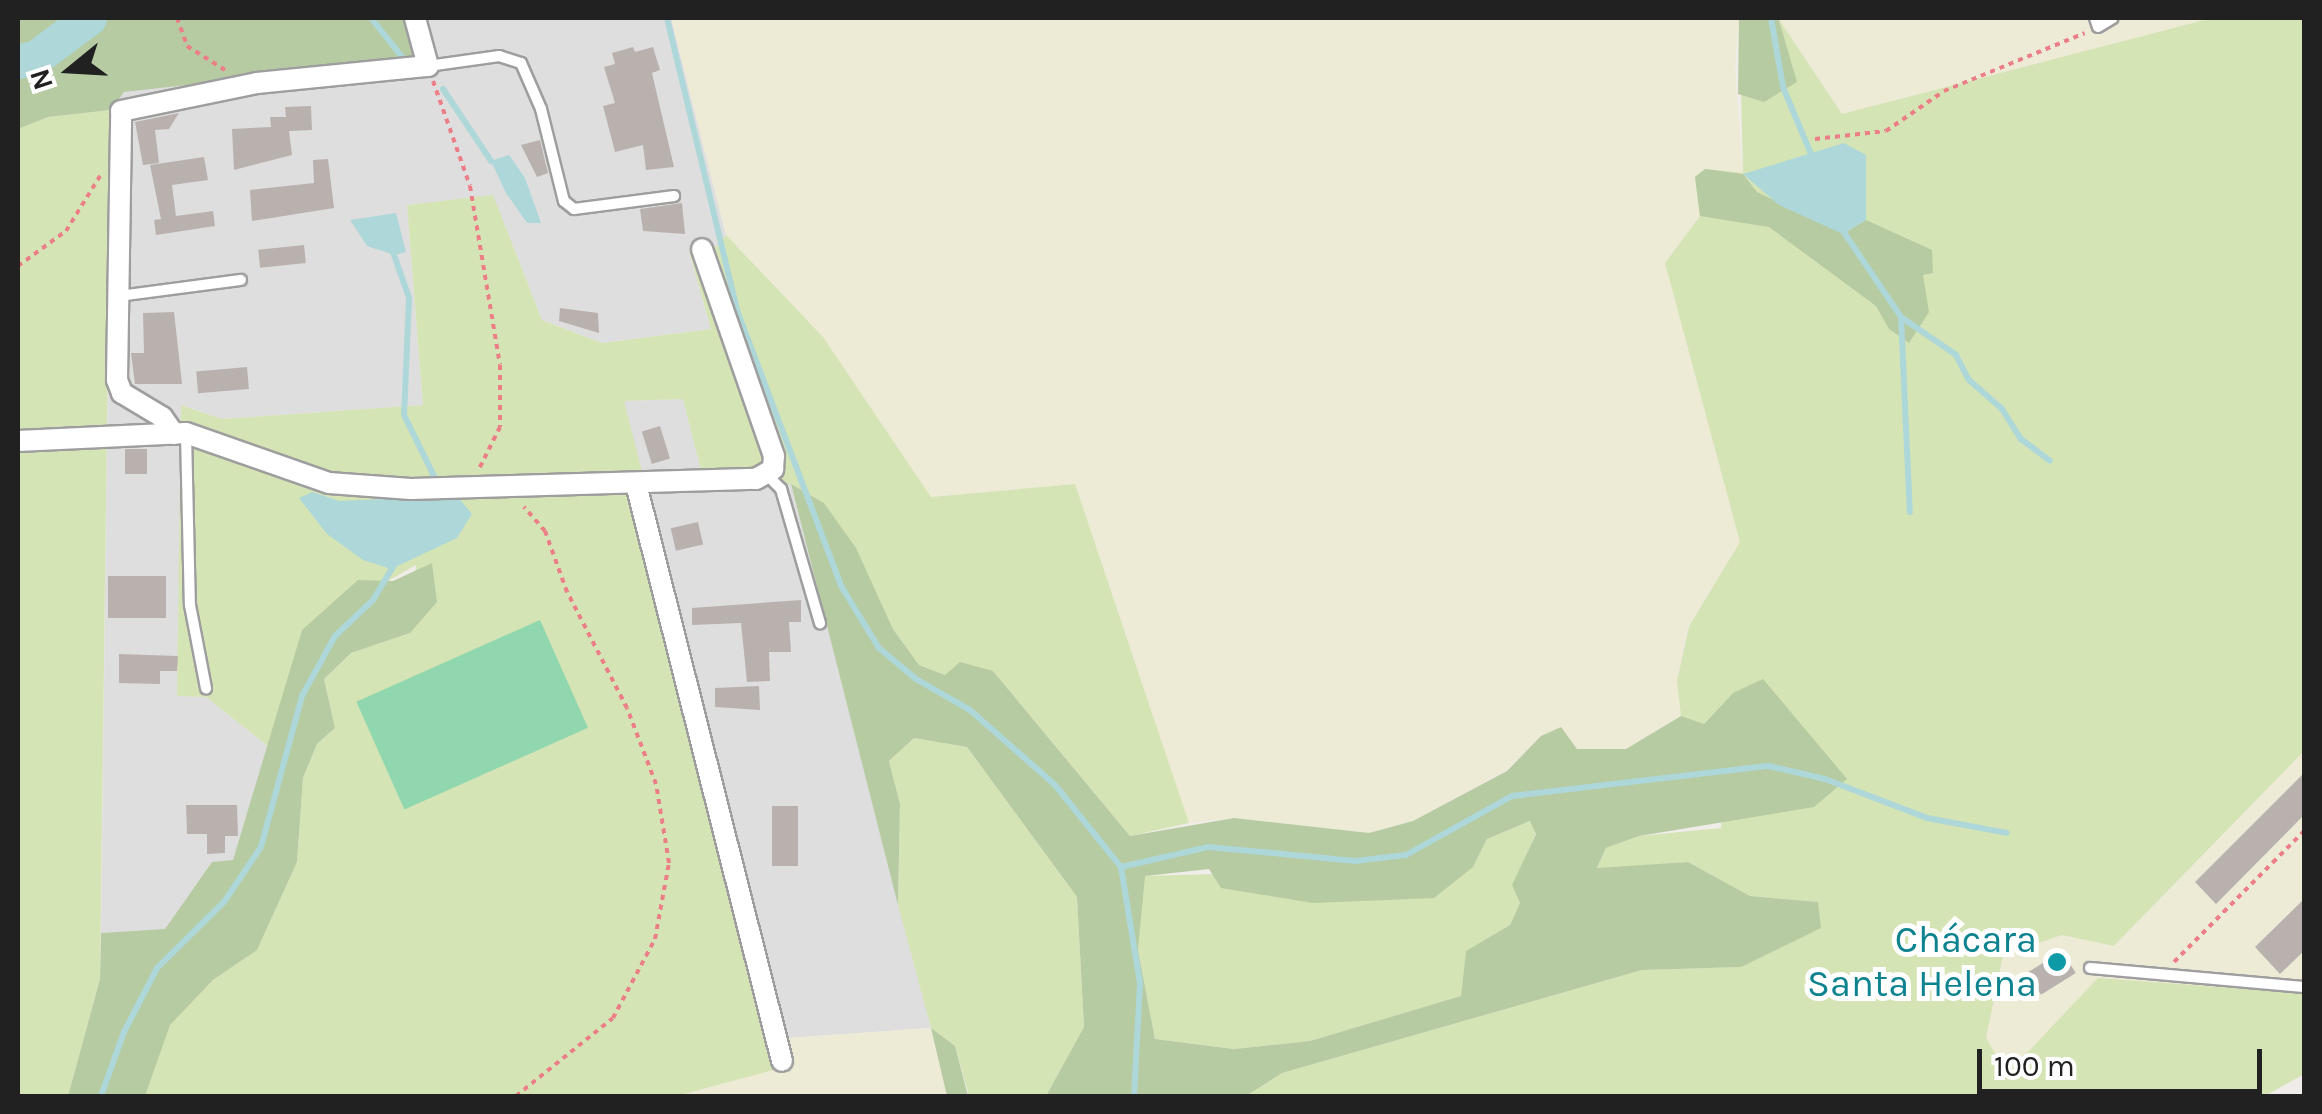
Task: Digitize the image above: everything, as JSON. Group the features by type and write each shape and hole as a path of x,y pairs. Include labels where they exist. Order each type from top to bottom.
{"street":[{"path":"180,434 119,388 121,111 257,83 428,66 415,18"},
{"path":"18,441 180,434 329,483 636,484 767,474 774,456 702,248"},
{"path":"636,484 782,1061"}],"lane":[{"path":"2097,22 2113,18"},
{"path":"428,66 499,56 521,63 541,110 564,200 574,208 674,196"},
{"path":"120,296 241,280"},
{"path":"180,434 190,605 206,688"},
{"path":"767,474 781,489 820,623"},
{"path":"2090,968 2304,987"}],"path":[{"path":"177,18 187,46 209,63 257,83"},
{"path":"1816,139 1886,130 1944,91 2097,22"},
{"path":"428,66 470,186 503,397 496,438 463,486"},
{"path":"18,266 66,231 94,194 105,162"},
{"path":"512,498 545,532 567,592 627,708 656,784 669,864 655,939 613,1018 516,1096"},
{"path":"2160,976 2304,830"}],"shaded area":[{"path":"407,18 671,18 726,235 718,246 689,252 711,329 602,343 542,320 493,196 407,205 423,405 222,419 182,405 178,696 206,697 269,747 233,861 212,862 165,930 101,933 111,110 124,92"},
{"path":"671,18 1739,18 1735,66 1743,174 1705,169 1700,216 1665,263 1740,542 1688,626 1677,681 1681,716 1626,749 1577,749 1561,728 1541,736 1507,770 1413,821 1369,833 1234,818 1189,823 1075,484 931,497 823,337 726,235"},
{"path":"1778,18 2212,18 1842,114"},
{"path":"683,399 706,490 791,484 931,1028 788,1038 623,401"},
{"path":"2304,751 2304,986 2006,1075 1986,1038 2003,955 2062,935 2115,946"},
{"path":"931,1028 947,1096 677,1096 795,1064 788,1038"}],"green space":[{"path":"18,18 407,18 419,59 124,92 111,110 48,117 18,129"},
{"path":"1739,18 1778,18 1842,114 2212,18 2304,18 2304,751 2114,946 2062,935 2003,955 1986,1038 2007,1074 2098,978 2297,993 2304,986 2304,1074 2265,1096 1246,1096 1282,1073 1642,970 1741,967 1818,902 1750,896 1688,862 1597,869 1606,848 1639,836 1721,828 1733,693 1703,725 1681,716 1677,681 1689,626 1740,542 1665,263 1700,216 1695,177 1705,169 1743,173"},
{"path":"1739,18 1778,18 1783,34 1797,82 1764,102 1738,94"},
{"path":"111,110 100,979 68,1096 18,1096 18,129 48,117"},
{"path":"1705,169 1743,174 1757,192 1843,234 1866,220 1932,250 1933,273 1923,275 1929,312 1909,343 1889,329 1876,306 1769,227 1700,216 1695,177"},
{"path":"493,195 542,320 602,343 711,329 689,251 718,246 726,235 823,337 931,497 1075,484 1189,823 1130,836 993,671 945,675 919,665 893,629 856,549 824,503 791,484 706,490 683,399 624,401 795,1064 677,1096 145,1096 169,1025 213,980 257,950 297,862 303,778 317,744 335,728 324,679 351,653 410,633 416,565 302,630 269,747 206,697 177,696 181,405 222,419 423,405 407,205"},
{"path":"791,484 824,503 856,548 893,629 919,665 945,675 960,662 993,671 1130,836 1234,818 1369,833 1413,821 1507,771 1541,736 1561,727 1577,749 1626,749 1681,716 1704,724 1733,693 1763,679 1847,779 1814,807 1639,836 1606,848 1597,868 1688,862 1750,896 1818,902 1821,928 1741,967 1642,970 1282,1073 1246,1096 1046,1096 1084,1027 1077,897 967,747 914,738 889,761 900,804 898,905","holes":["1530,821 1536,834 1512,885 1520,903 1510,925 1466,951 1461,996 1310,1041 1234,1049 1155,1039 1138,950 1145,876 1209,869 1221,888 1313,903 1434,898 1473,867 1487,839"]},
{"path":"432,563 437,602 410,633 351,653 324,679 335,728 317,744 303,778 297,862 257,950 213,980 170,1025 145,1096 68,1096 100,979 101,933 165,929 212,862 233,860 302,630 358,580 393,581"},
{"path":"540,620 588,728 404,810 356,702"},
{"path":"914,738 967,747 1077,897 1084,1027 1046,1096 969,1096 955,1046 931,1028 898,905 900,804 889,761"},
{"path":"1531,821 1536,833 1513,885 1520,903 1510,925 1466,952 1462,996 1310,1041 1234,1049 1155,1039 1138,950 1144,876 1473,867 1487,839"},
{"path":"931,1028 955,1046 968,1096 947,1096"}],"water":[{"path":"1844,143 1866,155 1866,220 1843,234 1779,205 1743,174"},
{"path":"509,155 525,178 541,223 527,223 506,193 491,161"},
{"path":"396,213 406,252 395,255 367,246 350,220"},
{"path":"313,492 339,501 457,496 472,514 457,538 391,569 363,560 327,534 299,498"}],"building":[{"path":"633,47 635,52 653,47 660,70 652,73 674,167 646,170 643,145 615,152 603,106 615,103 604,67 615,64 612,53"},
{"path":"311,106 312,130 289,131 292,155 234,170 232,129 271,127 270,117 286,117 285,107"},
{"path":"179,113 169,129 155,130 159,163 143,165 135,122"},
{"path":"540,140 548,173 537,177 521,145"},
{"path":"204,157 208,180 172,185 176,216 213,211 215,226 156,235 154,220 161,219 150,165"},
{"path":"328,159 334,208 252,221 250,190 314,183 313,160"},
{"path":"682,203 685,234 643,231 640,209"},
{"path":"304,245 306,263 260,268 258,250"},
{"path":"560,308 598,313 599,333 559,321"},
{"path":"174,312 182,384 135,384 131,353 144,353 143,313"},
{"path":"247,367 249,389 198,393 196,371"},
{"path":"660,426 670,459 652,464 642,432"},
{"path":"125,449 147,449 147,474 125,474"},
{"path":"698,522 703,544 676,551 671,528"},
{"path":"108,576 166,576 166,618 108,618"},
{"path":"801,600 801,622 789,622 791,652 769,652 770,681 747,682 741,623 692,625 692,608"},
{"path":"119,654 178,656 177,671 160,671 160,684 119,683"},
{"path":"759,686 760,710 715,707 715,688"},
{"path":"2304,773 2304,815 2216,904 2195,882"},
{"path":"186,805 237,805 238,836 225,836 225,853 207,854 207,834 187,834"},
{"path":"772,806 798,806 798,866 772,866"},
{"path":"2304,899 2304,951 2280,974 2255,947"},
{"name":"Chácara Santa Helena","path":"2062,951 2076,973 2041,995 2027,973"}],"waterway":[{"path":"18,61 35,58 89,18"},
{"path":"371,18 402,57"},
{"path":"667,18 738,313 841,586 879,648 916,679 970,710 1055,785 1121,867 1140,983 1134,1096"},
{"path":"1771,18 1783,87 1814,161"},
{"path":"443,89 491,161"},
{"path":"1841,228 1901,317 1910,512"},
{"path":"393,252 409,298 404,415 436,480"},
{"path":"1901,317 1956,355 1969,380 2002,409 2021,439 2050,461"},
{"path":"101,1096 124,1032 157,968 224,902 261,847 302,696 335,636 373,600 394,565"},
{"path":"1121,867 1208,847 1355,861 1406,855 1512,796 1769,766 1825,779 1927,818 2007,833"}],"place":[{"name":"Chácara Santa Helena","path":"2057,962"}]}
